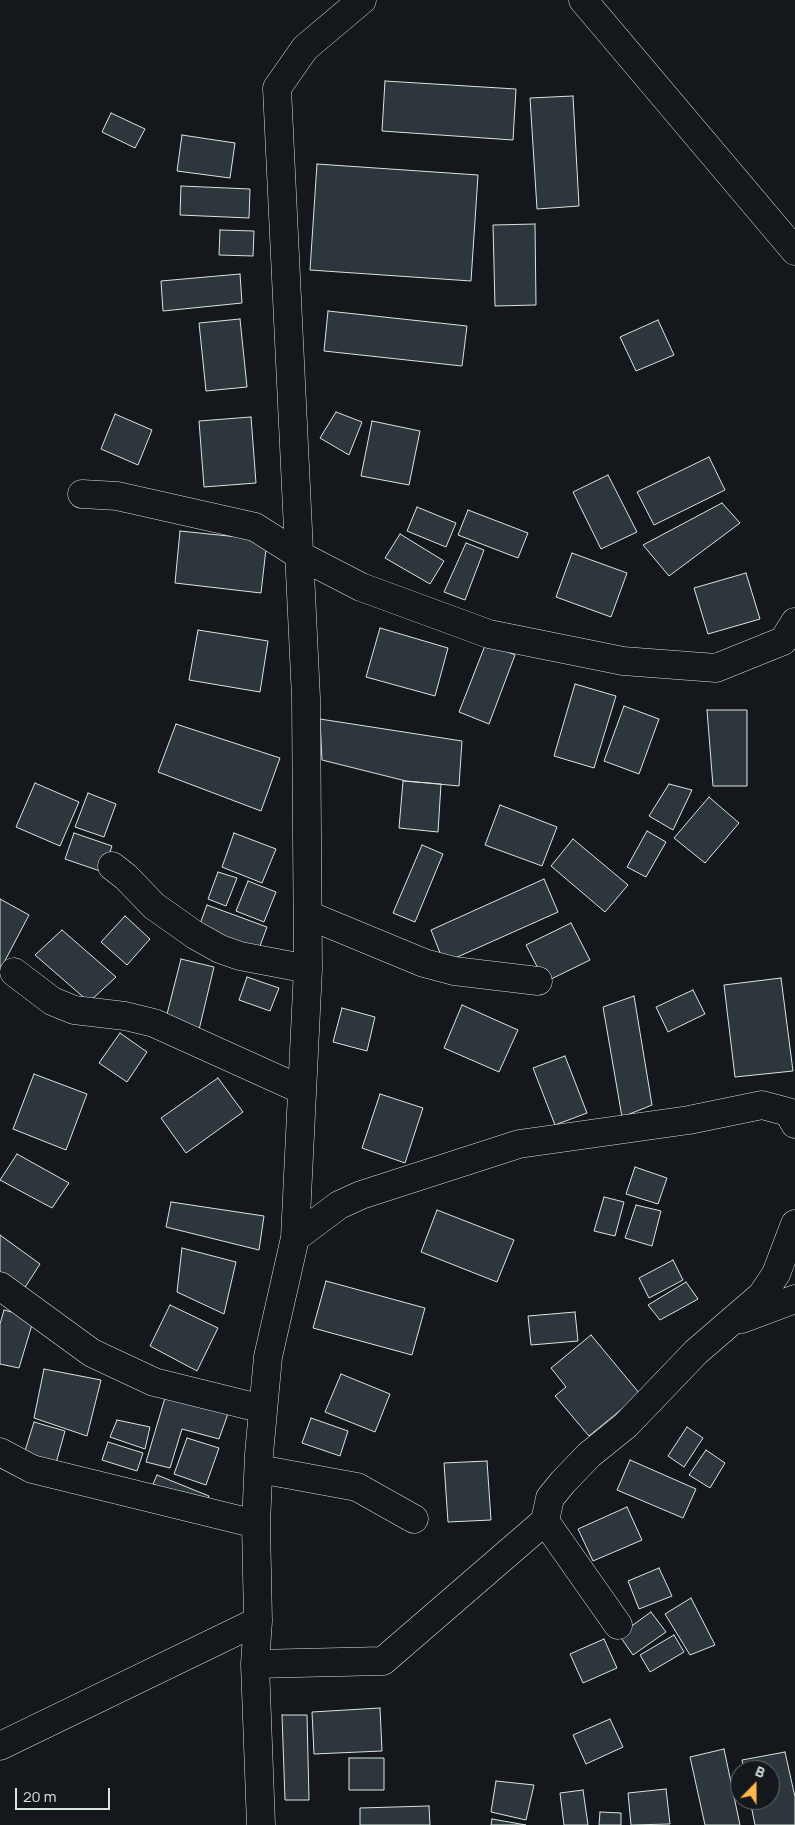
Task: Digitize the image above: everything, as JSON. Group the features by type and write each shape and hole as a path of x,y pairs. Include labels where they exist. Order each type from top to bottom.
{"street":[{"path":"261,1825 255,1664 258,1620 256,1524 259,1468 268,1357 295,1238 308,969 306,698 277,88 305,48 362,0"},
{"path":"583,0 795,251"},
{"path":"82,494 117,496 255,527 299,555 361,588 490,634 623,661 716,668 783,641 795,622"},
{"path":"112,866 126,877 154,906 195,935 240,956 308,969"},
{"path":"308,915 424,963 454,971 538,981"},
{"path":"14,972 35,989 74,1010 125,1016 154,1023 302,1090"},
{"path":"295,1238 339,1205 360,1195 519,1144 689,1120 762,1105 788,1112 795,1124"},
{"path":"255,1664 383,1661 545,1521 550,1498 563,1482 589,1455 626,1425 696,1352 762,1295 776,1274 795,1224"},
{"path":"0,1286 92,1353 145,1378 263,1409"},
{"path":"729,1324 795,1299"},
{"path":"0,1452 32,1468 256,1524"},
{"path":"259,1468 357,1487 414,1519"},
{"path":"545,1521 618,1625"},
{"path":"0,1746 258,1620"}],"building":[{"path":"385,81 516,89 513,140 382,131"},
{"path":"573,96 579,206 537,209 530,98"},
{"path":"111,113 145,129 135,148 102,132"},
{"path":"182,135 235,143 230,178 177,171"},
{"path":"317,164 478,175 471,281 310,270"},
{"path":"181,186 250,189 249,218 180,215"},
{"path":"535,224 536,305 495,306 493,225"},
{"path":"220,230 254,231 253,256 219,255"},
{"path":"240,274 242,303 163,311 161,281"},
{"path":"328,311 467,326 462,366 324,351"},
{"path":"240,319 247,387 206,391 199,323"},
{"path":"658,320 674,355 636,371 620,337"},
{"path":"336,412 362,422 349,455 320,438"},
{"path":"115,414 152,430 138,465 101,449"},
{"path":"251,417 256,483 204,487 199,421"},
{"path":"372,421 420,431 409,485 361,476"},
{"path":"709,457 725,490 654,525 637,492"},
{"path":"608,475 637,532 601,549 573,492"},
{"path":"722,503 740,523 669,576 643,545"},
{"path":"417,507 456,523 446,547 407,531"},
{"path":"468,510 528,533 518,558 458,535"},
{"path":"180,531 267,540 261,593 175,583"},
{"path":"400,534 444,561 430,584 385,558"},
{"path":"466,543 484,550 465,600 444,592"},
{"path":"572,553 627,573 611,617 556,597"},
{"path":"746,573 760,619 708,634 694,588"},
{"path":"380,628 448,648 435,696 366,677"},
{"path":"198,630 268,641 260,692 189,680"},
{"path":"486,643 515,655 489,724 459,712"},
{"path":"575,684 616,696 594,768 554,756"},
{"path":"624,706 659,719 639,774 604,761"},
{"path":"707,710 747,710 747,786 713,786"},
{"path":"320,719 462,741 459,786 406,781 322,760"},
{"path":"176,724 280,758 261,811 158,772"},
{"path":"403,781 441,784 438,832 399,828"},
{"path":"35,783 79,802 60,846 16,827"},
{"path":"669,784 692,790 673,830 649,816"},
{"path":"88,793 116,804 104,837 75,827"},
{"path":"709,797 739,823 705,863 674,838"},
{"path":"500,805 557,827 542,866 485,845"},
{"path":"647,831 666,842 646,877 627,867"},
{"path":"74,833 112,846 103,872 65,859"},
{"path":"234,833 276,849 262,883 222,867"},
{"path":"573,839 628,885 605,912 551,866"},
{"path":"422,845 443,854 415,922 393,913"},
{"path":"218,872 237,878 226,906 208,899"},
{"path":"544,879 558,912 444,963 431,930"},
{"path":"248,881 276,892 264,922 236,911"},
{"path":"0,899 29,915 0,970"},
{"path":"207,905 267,927 257,954 197,932"},
{"path":"125,916 150,939 127,965 101,942"},
{"path":"571,923 590,960 545,982 526,945"},
{"path":"62,930 116,977 89,1002 35,955"},
{"path":"181,959 214,967 199,1030 165,1022"},
{"path":"247,977 279,988 270,1011 239,1000"},
{"path":"781,978 793,1071 735,1077 724,985"},
{"path":"693,990 705,1014 668,1032 656,1007"},
{"path":"634,996 652,1105 622,1117 603,1007"},
{"path":"462,1005 518,1030 499,1072 444,1048"},
{"path":"342,1008 375,1017 367,1051 333,1042"},
{"path":"120,1033 147,1052 127,1082 99,1063"},
{"path":"565,1056 587,1113 555,1125 533,1068"},
{"path":"34,1074 87,1094 66,1150 13,1129"},
{"path":"218,1078 243,1112 186,1153 161,1118"},
{"path":"380,1094 423,1108 405,1163 362,1148"},
{"path":"17,1154 69,1183 52,1208 0,1180"},
{"path":"635,1167 667,1178 658,1204 626,1194"},
{"path":"604,1197 624,1202 615,1236 594,1231"},
{"path":"171,1202 264,1216 259,1250 166,1227"},
{"path":"636,1205 661,1211 652,1246 625,1238"},
{"path":"437,1210 514,1240 497,1282 421,1252"},
{"path":"0,1235 40,1264 22,1292 0,1276"},
{"path":"182,1248 236,1262 224,1314 177,1292"},
{"path":"673,1260 683,1280 649,1298 639,1278"},
{"path":"326,1281 425,1308 412,1355 313,1328"},
{"path":"686,1282 698,1299 660,1320 648,1305"},
{"path":"170,1305 218,1328 197,1371 150,1346"},
{"path":"4,1310 34,1318 19,1368 0,1364 0,1324"},
{"path":"575,1312 578,1341 531,1345 528,1316"},
{"path":"591,1335 640,1394 589,1436 555,1396 566,1387 551,1368"},
{"path":"44,1369 101,1380 87,1436 34,1418"},
{"path":"341,1374 390,1394 375,1432 325,1412"},
{"path":"167,1391 230,1408 219,1439 182,1429 170,1468 146,1462"},
{"path":"311,1418 348,1431 340,1456 302,1443"},
{"path":"117,1420 150,1427 145,1449 110,1437"},
{"path":"34,1422 65,1431 56,1463 24,1454"},
{"path":"687,1427 703,1438 684,1467 668,1456"},
{"path":"187,1438 219,1448 206,1485 174,1474"},
{"path":"108,1442 143,1453 137,1471 102,1460"},
{"path":"706,1450 725,1463 710,1488 689,1475"},
{"path":"630,1460 696,1489 683,1518 617,1490"},
{"path":"487,1461 491,1520 448,1522 444,1463"},
{"path":"157,1475 209,1496 206,1505 153,1484"},
{"path":"627,1507 642,1540 593,1561 578,1529"},
{"path":"659,1568 672,1596 639,1609 628,1581"},
{"path":"691,1598 715,1645 690,1655 665,1614"},
{"path":"651,1612 666,1632 633,1655 619,1635"},
{"path":"674,1635 684,1652 650,1672 640,1655"},
{"path":"604,1639 617,1668 583,1683 570,1654"},
{"path":"380,1708 382,1751 314,1754 312,1712"},
{"path":"282,1715 307,1715 309,1800 285,1800"},
{"path":"610,1719 623,1747 586,1764 573,1735"},
{"path":"724,1749 730,1778 730,1810 737,1810 740,1825 705,1825 690,1757"},
{"path":"785,1752 795,1797 795,1825 755,1825 752,1810 780,1810 780,1760 742,1760"},
{"path":"349,1758 384,1758 384,1790 349,1790"},
{"path":"496,1781 534,1785 526,1820 491,1812"},
{"path":"666,1789 670,1824 631,1825 628,1793"},
{"path":"583,1790 588,1825 564,1825 560,1793"},
{"path":"429,1806 430,1825 360,1825 360,1808"},
{"path":"600,1812 621,1813 621,1825 599,1825"},
{"path":"492,1819 526,1825 491,1825"}]}
